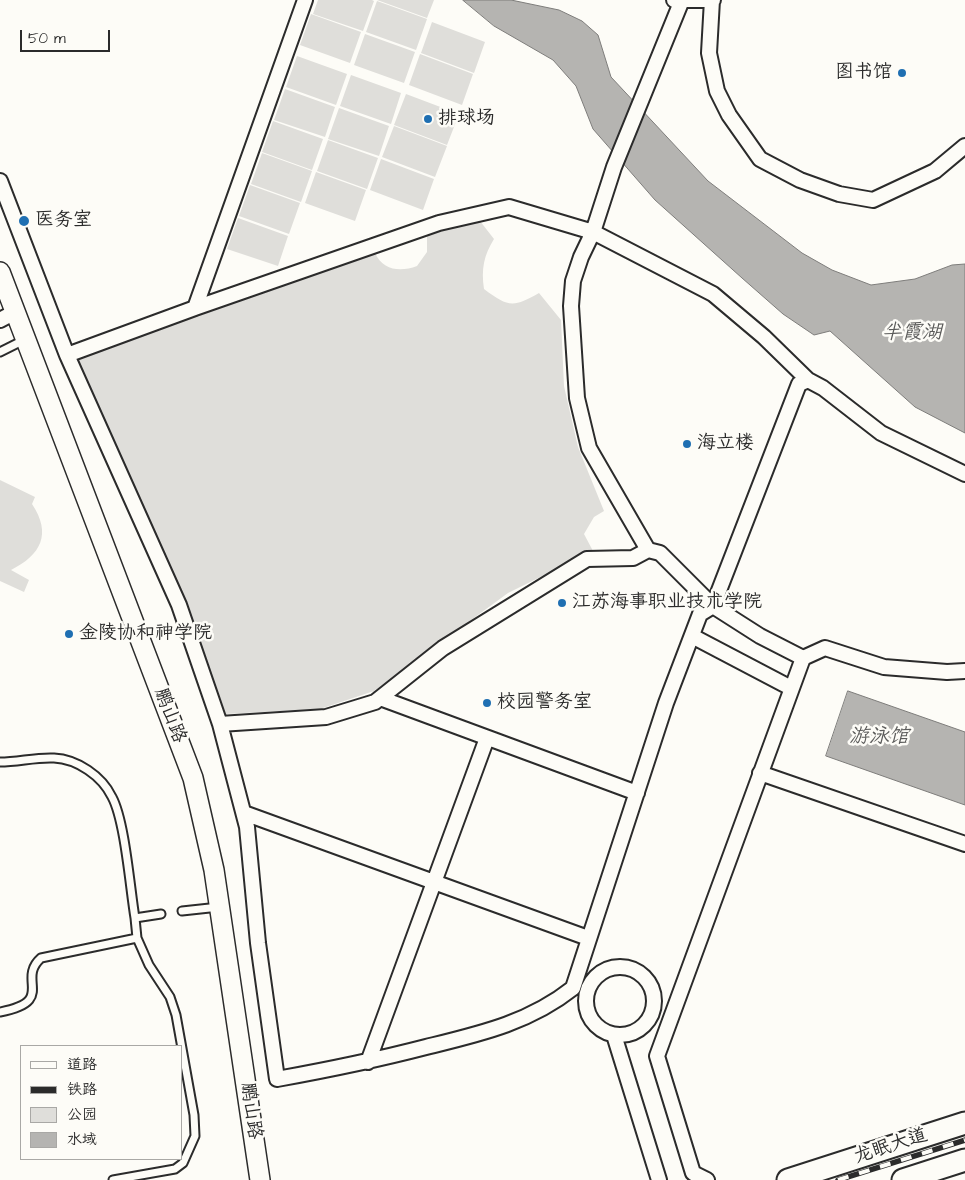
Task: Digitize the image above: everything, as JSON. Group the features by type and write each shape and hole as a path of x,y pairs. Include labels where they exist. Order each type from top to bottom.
{"main road":[{"name":"龙眠大道","path":"788,1180 965,1123"},
{"name":"龙眠大道","path":"903,1180 965,1160"}],"street":[{"path":"195,308 305,0"},
{"path":"648,550 589,448 577,398 571,306 573,281 593,232 614,167 678,1 712,0 709,53 717,91 729,115 760,159 800,180 838,194 873,200 935,170 965,146"},
{"path":"0,181 66,355 179,605 220,724 248,827 258,943 277,1079 368,1062 499,1028 554,1003 572,988 666,703 700,614 714,606 799,384 808,380"},
{"path":"66,355 439,223 510,207 593,232 713,294 764,337 808,380 823,388 881,433 965,474"},
{"name":"鹏山路","path":"0,272 7,316 25,339 193,778 204,821 220,907 260,1180"},
{"path":"220,724 326,717 374,702 443,648 587,559 633,558 648,550 660,553 714,606 760,636 803,658"},
{"path":"692,636 791,688"},
{"path":"707,1180 693,1173 657,1056 803,658 825,648 884,667 947,672 965,671"},
{"path":"380,698 636,793"},
{"path":"368,1062 487,738"},
{"path":"760,773 965,844"},
{"path":"244,812 588,938"},
{"path":"627,967 638,972 649,985 654,1002 652,1013 646,1023 636,1031 626,1035 614,1035 603,1031 589,1016 586,994 596,976 606,970 627,967"},
{"path":"572,988 586,994"},
{"path":"652,1013 670,1020"},
{"path":"614,1035 659,1180"}],"lane":[{"path":"0,352 25,339"},
{"path":"0,762 53,758 72,761 90,772 113,797 120,822 137,938 149,965 170,997 176,1015 181,1045"},
{"path":"182,912 220,907"},
{"path":"134,918 161,914"},
{"path":"0,1012 19,1008 27,1003 34,990 32,976 34,964 41,958 137,938"},
{"path":"113,1180 175,1169 183,1163 196,1136 182,1049"}],"green space":[{"path":"318,0 374,1 363,31 313,14"},
{"path":"377,0 434,0 427,18"},
{"path":"377,1 427,19 416,50 366,32"},
{"path":"311,14 361,32 350,63 300,45"},
{"path":"432,22 485,42 474,73 421,53"},
{"path":"365,34 415,52 404,83 354,65"},
{"path":"420,54 473,74 462,105 409,85"},
{"path":"297,56 347,74 336,105 286,87"},
{"path":"351,75 401,93 391,124 340,106"},
{"path":"285,89 335,107 325,137 274,120"},
{"path":"406,94 459,114 447,145 394,125"},
{"path":"339,108 389,126 379,156 328,139"},
{"path":"273,121 323,139 312,170 262,152"},
{"path":"394,126 447,146 435,177 382,157"},
{"path":"328,140 378,158 367,189 317,171"},
{"path":"262,153 312,171 301,202 251,184"},
{"path":"381,159 434,179 423,210 370,190"},
{"path":"316,172 366,190 355,221 305,203"},
{"path":"250,185 300,203 289,234 239,216"},
{"path":"238,218 288,236 278,266 227,249"},
{"path":"480,221 494,239 484,262 484,289 499,299 511,303 523,301 539,293 561,320 564,386 578,447 604,511 594,517 584,534 593,551 508,593 374,691 320,709 226,714 154,534 76,358 375,253 378,259 388,267 405,269 417,266 427,252 427,234"},
{"path":"0,480 35,497 32,504 41,525 42,534 36,550 30,558 11,570 29,580 24,592 0,581"}],"water":[{"name":"半霞湖","path":"463,0 511,0 559,10 582,21 598,35 611,77 708,181 802,253 832,270 871,285 915,279 952,265 965,264 965,433 915,407 830,331 814,335 783,314 655,200 593,129 576,86 553,60 494,26"},
{"name":"游泳馆","path":"848,691 965,732 965,805 826,756"}],"railway":[{"path":"838,1180 965,1140"}],"place":[{"name":"图书馆","path":"902,73"},
{"name":"排球场","path":"428,119"},
{"name":"医务室","path":"24,221"},
{"name":"海立楼","path":"687,444"},
{"name":"江苏海事职业技术学院","path":"562,603"},
{"name":"金陵协和神学院","path":"69,634"},
{"name":"校园警务室","path":"487,703"}]}
